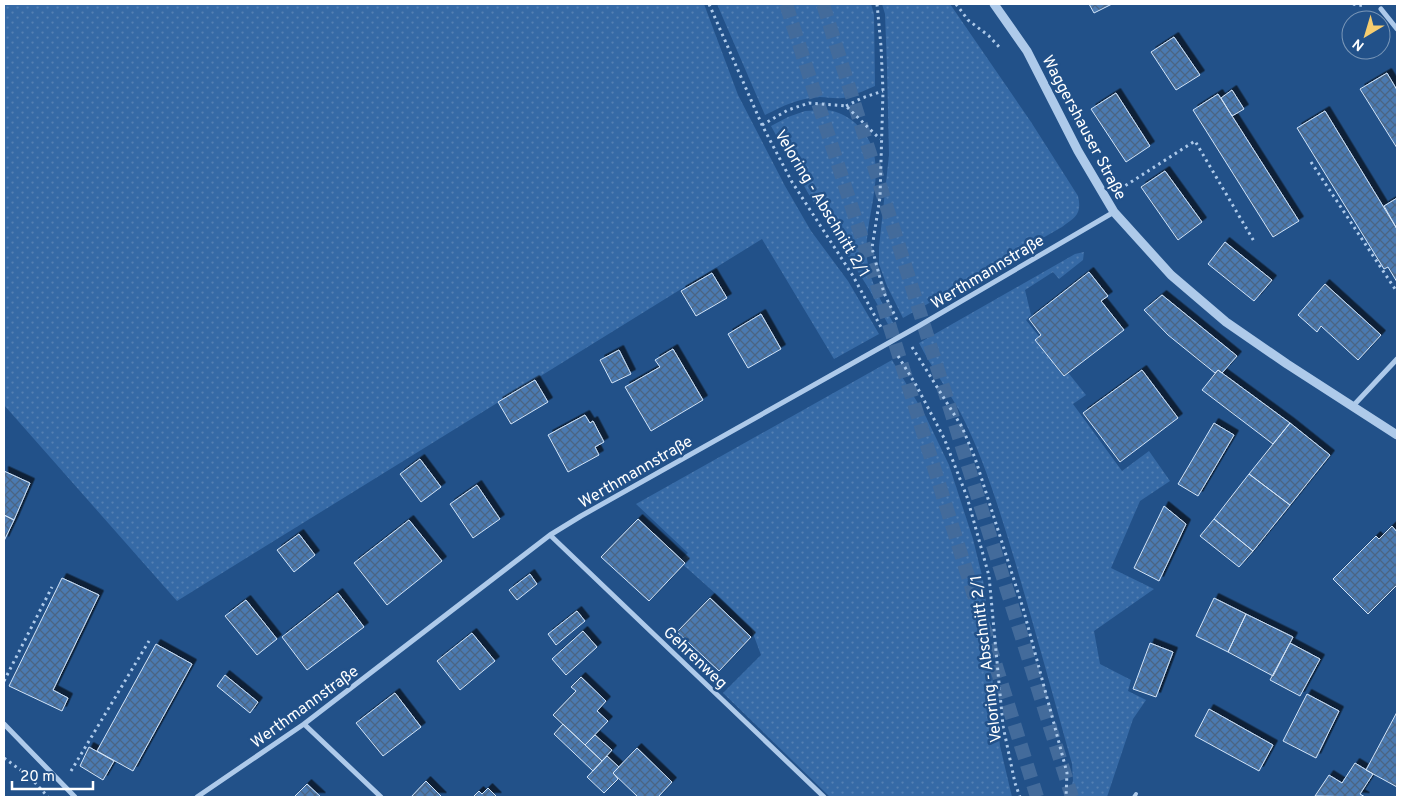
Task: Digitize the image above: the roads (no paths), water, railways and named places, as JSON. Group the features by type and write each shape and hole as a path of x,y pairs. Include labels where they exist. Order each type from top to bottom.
{"street":[{"name":"Waggershauser Straße","path":"994,4 1027,51 1078,150 1114,212 1171,274 1226,322 1397,435"},
{"path":"1380,9 1397,28"},
{"name":"Werthmannstraße","path":"197,797 304,724 550,535 630,488 918,327 1114,212"},
{"path":"1353,406 1397,359"},
{"name":"Gehrenweg","path":"550,535 824,797"},
{"path":"4,724 75,797"},
{"path":"304,724 381,797"}],"tunnel":[{"path":"786,4 875,279 1037,797"},
{"path":"823,4 1072,797"}]}
